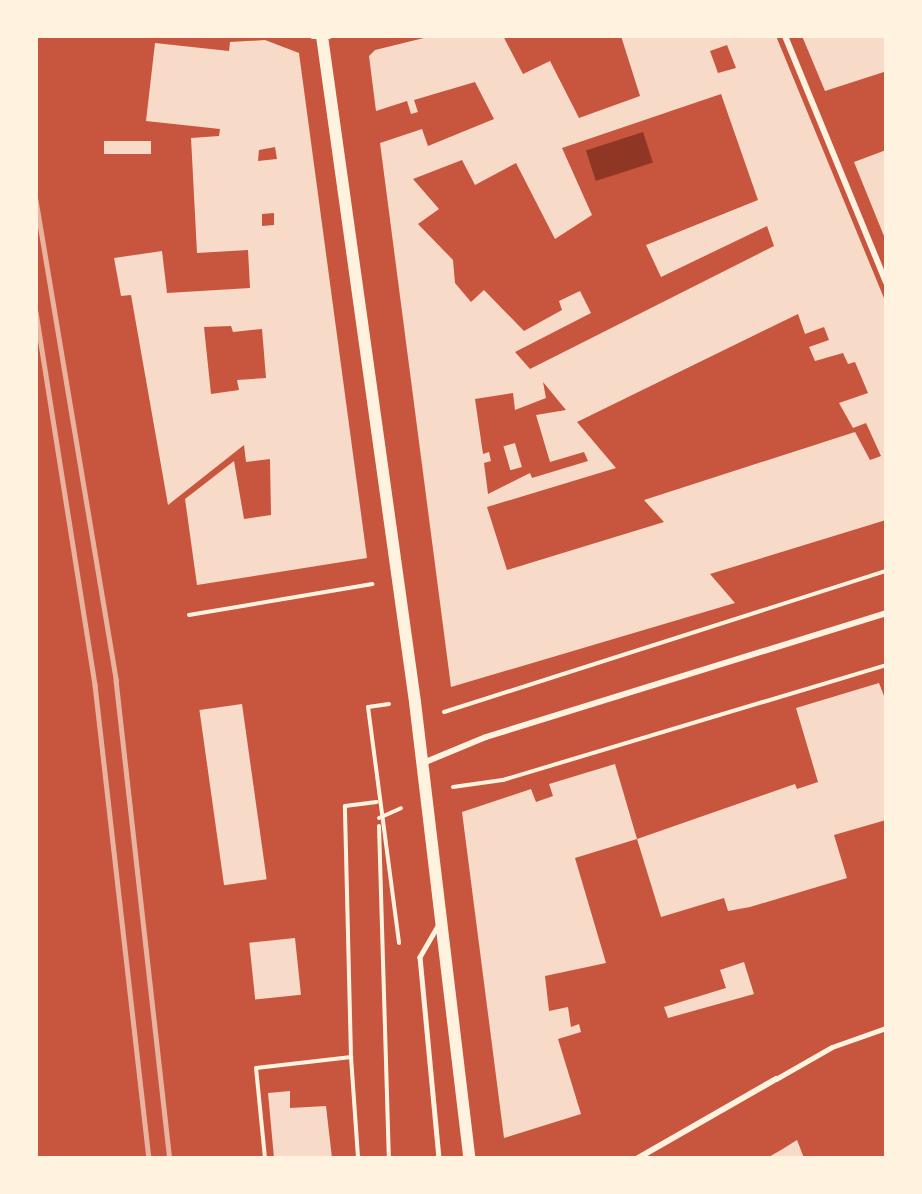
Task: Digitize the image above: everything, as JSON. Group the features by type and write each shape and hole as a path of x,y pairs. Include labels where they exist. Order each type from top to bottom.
{"main road":[{"path":"322,36 422,763 469,1158"}],"street":[{"path":"785,36 886,282"},
{"path":"422,763 486,737 886,613"},
{"path":"638,1158 776,1079"}],"lane":[{"path":"440,1158 420,957 441,921"},
{"path":"776,1079 832,1047 886,1028"}],"path":[{"path":"435,714 886,571"},
{"path":"189,615 396,580"},
{"path":"442,789 503,780 886,665"},
{"path":"389,1158 379,816 368,707 392,703"},
{"path":"358,1158 351,1057 345,806 377,802"},
{"path":"379,816 402,807"},
{"path":"265,1158 256,1068 351,1057"}],"shaded area":[{"path":"643,132 653,162 596,181 586,151"}],"building":[{"path":"432,36 503,36 523,74 550,61 579,118 640,96 621,36 776,36 886,303 886,520 710,574 735,603 451,687 380,143 422,129 428,146 494,119 475,82 414,100 418,112 411,114 407,101 376,111 369,56 375,50","holes":["727,45 736,68 718,73 710,51","721,94 758,200 646,245 661,277 767,226 774,246 530,369 515,352 591,313 580,291 559,301 562,310 524,331 484,290 471,302 455,283 453,260 418,224 439,209 413,179 462,160 475,185 516,163 555,239 592,215 562,148","798,314 805,334 824,327 829,340 809,347 815,361 843,353 848,364 855,362 868,393 839,403 853,428 866,423 881,456 870,460 855,432 644,500 664,522 507,570 487,507 616,468 577,422","543,382 566,410 536,415 550,462 584,452 588,461 532,478 530,473 488,494 484,463 491,461 489,452 483,454 475,399 513,393 515,410 546,398"]},
{"path":"802,36 886,36 886,78 884,72 825,91"},
{"path":"265,40 299,53 367,558 197,585 185,499 234,461 244,519 271,515 270,459 246,462 244,445 168,505 131,295 121,296 114,258 162,251 167,293 250,288 248,250 197,253 191,138 219,136 220,129 146,121 155,43 229,51 230,42","holes":["275,147 277,159 258,161 259,150","274,213 274,225 262,226 262,214","231,326 233,332 262,329 266,378 237,380 239,390 211,394 204,327"]},
{"path":"104,141 151,141 151,154 104,154"},
{"path":"886,150 886,241 854,162"},
{"path":"515,443 522,467 510,470 503,446"},
{"path":"879,683 886,701 886,820 834,835 847,878 750,907 728,911 724,898 661,917 637,839 795,784 797,789 818,782 796,708"},
{"path":"242,704 267,879 224,885 199,710"},
{"path":"615,764 637,839 575,858 606,963 545,976 549,1011 568,1007 571,1027 579,1024 581,1032 558,1039 581,1114 504,1138 462,812 531,789 536,802 553,796 549,784"},
{"path":"295,938 301,995 255,999 249,943"},
{"path":"744,962 754,994 668,1018 664,1007 726,988 720,970"},
{"path":"290,1091 290,1108 326,1106 332,1158 274,1158 268,1093"},
{"path":"797,1140 804,1158 767,1158 781,1150"}],"railway":[{"path":"36,200 116,680 170,1158"},
{"path":"36,312 95,685 149,1158"}]}
